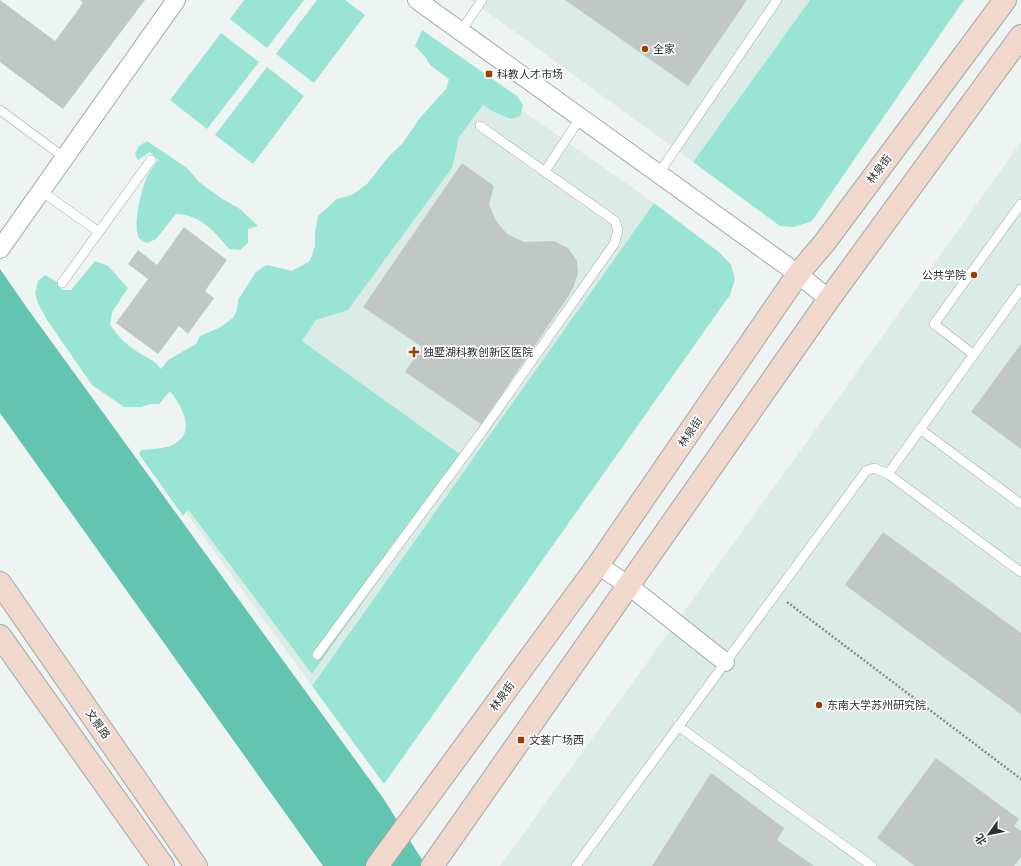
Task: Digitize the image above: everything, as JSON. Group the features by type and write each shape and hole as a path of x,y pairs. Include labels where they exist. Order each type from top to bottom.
{"main road":[{"name":"林泉街","path":"377,866 598,565 798,274 826,242 1005,0"},
{"path":"432,866 829,299 1021,36"},
{"name":"文景路","path":"0,583 196,866"},
{"path":"0,636 163,866"}],"street":[{"path":"0,249 176,0"},
{"path":"417,0 659,173 798,274 829,299"},
{"path":"598,565 629,586 725,662"}],"lane":[{"path":"460,31 482,0"},
{"path":"659,173 778,0"},
{"path":"0,110 65,158"},
{"path":"545,171 581,117"},
{"path":"317,655 481,433 614,244 618,230 615,221 480,126"},
{"path":"62,283 151,160"},
{"path":"41,191 99,232"},
{"path":"974,354 934,324 1021,204"},
{"path":"888,474 1021,289"},
{"path":"920,429 1021,504"},
{"path":"576,866 866,471 874,468 888,474 1021,572"},
{"path":"678,726 872,866"}],"path":[{"path":"776,594 1021,779"}],"shaded area":[{"path":"244,0 304,0 267,48 230,19"},
{"path":"317,0 345,0 365,15 314,83 276,54"},
{"path":"471,0 810,0 693,162"},
{"path":"810,0 964,0 812,221 794,227 780,226 693,162"},
{"path":"422,30 517,96 523,105 520,116 511,119 494,112 483,105 459,137 452,168 348,310 316,320 302,341 465,458 312,674 188,509 183,516 139,454 141,450 170,446 179,441 184,435 186,428 183,413 170,391 159,404 151,404 140,407 124,407 92,385 47,320 38,303 35,293 38,281 45,275 57,282 62,290 71,290 95,261 108,266 128,288 112,312 110,324 116,333 128,345 154,362 161,369 168,360 196,344 200,336 219,328 233,318 237,310 238,300 256,272 267,265 292,271 310,261 315,246 315,233 318,216 337,199 352,195 367,184 389,156 402,144 420,118 446,89 449,79 430,65 415,46"},
{"path":"221,33 259,62 207,129 170,100"},
{"path":"267,67 304,96 253,164 215,135"},
{"name":"独墅湖科教创新区医院","path":"473,76 654,203 312,686 177,500"},
{"path":"147,141 187,168 199,182 221,198 240,209 258,226 248,229 248,243 240,250 229,249 212,230 200,221 193,217 176,214 156,239 147,243 139,238 137,232 137,216 141,196 146,178 158,160 150,152 138,160 135,154 139,146"},
{"name":"东南大学苏州研究院","path":"1021,142 1021,866 500,866 832,407"},
{"path":"654,203 720,253 731,265 735,279 730,295 384,784 312,686"},
{"path":"0,269 383,798 426,866 323,866 0,413"}],"building":[{"path":"0,0 55,41 83,3 80,0 145,0 63,109 0,62"},
{"path":"565,0 747,0 688,86"},
{"path":"462,163 494,186 489,204 496,221 507,234 524,242 554,241 568,248 577,261 578,273 574,286 568,297 481,424 405,372 422,347 363,307"},
{"path":"184,227 227,260 205,291 214,298 188,334 179,326 158,354 116,323 148,279 128,264 138,250 157,265"},
{"path":"1021,344 1021,449 971,412"},
{"path":"883,532 1021,633 1021,714 845,585"},
{"path":"936,758 1019,819 1014,826 1021,831 1021,857 1014,866 915,866 877,838"},
{"path":"711,773 784,828 777,840 814,866 652,866"}],"place":[{"name":"全家","path":"645,49"},
{"name":"科教人才市场","path":"489,74"},
{"name":"公共学院","path":"974,275"},
{"name":"独墅湖科教创新区医院","path":"414,352"},
{"name":"东南大学苏州研究院","path":"819,705"},
{"name":"文荟广场西","path":"521,740"}]}
